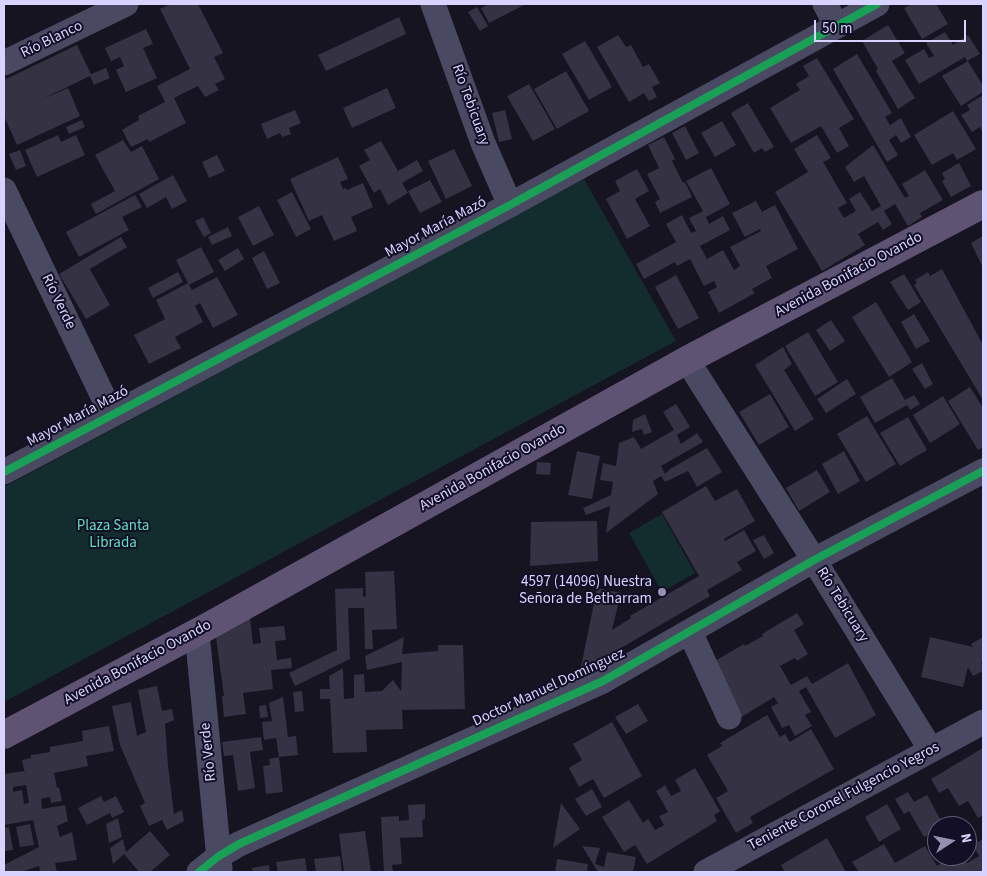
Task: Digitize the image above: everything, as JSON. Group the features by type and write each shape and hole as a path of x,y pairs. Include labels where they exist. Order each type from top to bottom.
{"main road":[{"name":"Avenida Bonifacio Ovando","path":"4,735 197,633 687,360 983,204"}],"street":[{"name":"Río Blanco","path":"4,63 126,4"},
{"name":"Río Tebicuary","path":"433,4 482,143 510,205"},
{"name":"Mayor María Mazó","path":"4,472 510,205 830,15 878,4"},
{"name":"Río Verde","path":"4,190 112,415"},
{"name":"Río Tebicuary","path":"687,360 814,560 931,750"},
{"name":"Doctor Manuel Domínguez","path":"199,872 220,864 239,844 603,682 814,560 983,471"},
{"path":"690,632 729,717"},
{"name":"Río Verde","path":"197,633 220,864"},
{"name":"Teniente Coronel Fulgencio Yegros","path":"706,872 745,863 931,750 983,722"}],"green space":[{"name":"Plaza Santa Librada","path":"584,179 676,341 4,702 4,487"},
{"path":"662,514 695,573 662,592 629,533"}],"building":[{"path":"170,4 198,4 223,53 214,57 225,79 215,84 219,90 205,97 198,86 174,98 186,123 149,142 148,139 131,147 122,130 139,120 138,116 165,102 157,86 190,69 160,9"},
{"path":"489,4 526,4 489,23 481,8"},
{"path":"912,4 936,4 948,24 922,39 904,8"},
{"path":"477,7 488,26 480,31 468,12"},
{"path":"399,17 406,34 326,71 318,55"},
{"path":"888,25 905,53 892,61 915,98 898,109 876,71 878,69 862,41"},
{"path":"146,29 153,44 143,48 157,78 126,92 116,70 124,66 120,57 111,61 105,48"},
{"path":"945,32 953,45 968,35 980,54 967,61 965,57 919,84 905,60 924,49 929,58 934,56 926,43"},
{"path":"618,35 626,47 631,45 643,67 649,64 660,83 652,87 657,97 649,101 644,93 629,102 597,47"},
{"path":"585,41 612,87 589,100 562,54"},
{"path":"77,45 91,74 106,68 110,78 94,85 90,76 38,101 68,88 80,116 17,145 4,116 4,80"},
{"path":"857,54 892,113 885,117 890,125 901,118 911,137 901,143 896,135 889,140 898,155 887,162 833,69"},
{"path":"817,58 854,119 839,128 849,146 837,153 821,126 791,143 770,108 800,90 796,84 809,76 803,66"},
{"path":"968,61 983,86 983,92 961,106 942,76"},
{"path":"566,71 589,111 557,129 534,89"},
{"path":"529,84 555,129 533,141 507,96"},
{"path":"387,88 396,108 352,128 343,108"},
{"path":"983,95 983,133 980,127 972,132 961,115 970,110 967,105"},
{"path":"748,103 774,147 765,152 762,148 754,153 731,113"},
{"path":"295,110 301,123 289,128 291,134 282,137 280,133 267,139 261,124"},
{"path":"505,110 512,139 499,142 492,113"},
{"path":"953,111 976,149 957,160 953,153 932,165 914,135"},
{"path":"82,120 85,127 69,134 66,127"},
{"path":"722,121 736,145 715,157 701,133"},
{"path":"685,126 699,153 686,160 672,133"},
{"path":"58,135 61,142 76,135 85,155 37,177 25,150"},
{"path":"817,135 831,158 823,162 847,203 838,208 844,218 856,211 849,199 860,192 872,211 881,206 864,176 854,182 845,167 873,145 905,198 909,196 902,184 925,170 943,200 920,213 922,217 908,226 895,204 884,211 892,224 883,230 878,222 858,234 865,245 822,271 775,192 808,172 794,149"},
{"path":"664,137 675,159 672,161 692,197 660,213 655,202 660,199 647,174 659,168 648,145"},
{"path":"123,140 131,152 142,146 159,179 96,214 91,204 115,191 95,155"},
{"path":"381,141 398,171 417,160 423,171 402,183 408,193 388,205 380,189 374,193 359,166 370,160 364,150"},
{"path":"454,149 472,186 446,199 428,161"},
{"path":"20,150 26,166 16,170 9,154"},
{"path":"217,155 225,171 209,178 202,162"},
{"path":"338,157 348,179 340,182 343,189 347,190 363,183 373,207 351,217 357,231 334,241 322,215 309,221 290,179"},
{"path":"959,163 971,186 951,197 942,181 945,179 942,173"},
{"path":"711,168 730,204 706,217 709,224 723,216 730,230 700,246 707,259 723,250 734,270 740,266 730,247 761,231 760,229 745,237 732,213 756,201 762,212 775,205 798,249 766,266 772,278 752,289 755,293 719,313 708,292 717,287 714,281 704,286 690,259 677,266 675,262 644,279 636,264 676,242 666,224 682,215 691,233 696,231 689,218 703,211 686,181"},
{"path":"637,169 649,191 635,199 650,226 627,239 606,199 620,191 615,181"},
{"path":"173,175 187,201 172,209 166,197 147,208 139,194"},
{"path":"430,180 442,202 420,213 408,191"},
{"path":"292,192 311,229 296,237 277,200"},
{"path":"135,195 142,207 122,217 129,230 79,257 66,232"},
{"path":"259,206 274,235 253,246 238,217"},
{"path":"203,217 211,233 204,237 195,221"},
{"path":"228,227 232,236 212,245 208,237"},
{"path":"983,236 983,268 971,243"},
{"path":"121,237 127,247 90,269 110,305 86,319 59,274"},
{"path":"201,247 214,272 189,285 192,290 217,277 238,315 213,328 200,303 195,306 203,322 175,337 181,348 149,364 134,335 165,319 156,300 188,283 176,260"},
{"path":"238,248 244,259 225,271 218,260"},
{"path":"264,251 280,283 267,289 252,258"},
{"path":"942,269 983,345 983,400 914,285 917,283 915,280 928,272 930,276"},
{"path":"178,272 183,282 153,298 148,288"},
{"path":"904,274 921,302 908,310 890,282"},
{"path":"676,275 699,318 678,329 655,287"},
{"path":"876,302 912,362 889,377 852,317"},
{"path":"914,314 930,341 916,349 901,322"},
{"path":"831,320 845,341 830,351 816,330"},
{"path":"808,332 838,382 815,396 785,346"},
{"path":"783,347 792,364 784,370 814,419 795,431 755,365"},
{"path":"922,363 933,384 925,389 912,369"},
{"path":"892,378 905,400 914,395 920,404 910,410 907,405 875,423 860,397"},
{"path":"847,379 856,394 826,413 817,399"},
{"path":"970,387 983,408 983,447 978,450 948,401"},
{"path":"770,394 789,427 759,445 739,412"},
{"path":"943,396 960,424 930,443 913,415"},
{"path":"676,404 690,427 677,435 681,444 697,433 703,442 661,466 665,474 670,469 707,448 722,472 697,487 688,471 665,482 661,476 653,481 658,494 606,533 610,506 586,515 583,508 611,495 613,482 600,480 603,463 616,466 619,443 634,437 641,449 674,430 663,412"},
{"path":"645,414 652,432 644,435 642,429 632,432 633,420"},
{"path":"867,416 896,464 866,482 837,434"},
{"path":"908,417 927,450 900,466 880,433"},
{"path":"577,451 600,456 592,499 568,495"},
{"path":"844,451 860,481 838,494 822,464"},
{"path":"537,462 551,463 550,475 536,474"},
{"path":"817,470 830,492 799,511 786,488"},
{"path":"706,486 715,501 737,489 755,521 724,539 725,541 744,530 756,551 737,562 742,570 707,590 710,596 580,672 597,588 621,593 612,630 631,618 630,616 699,576 662,512"},
{"path":"597,521 598,561 530,566 531,522"},
{"path":"764,535 774,553 764,559 753,540"},
{"path":"394,571 397,629 372,630 373,649 365,649 364,608 348,608 350,659 295,686 289,673 337,650 335,589 363,588 363,597 366,596 365,572"},
{"path":"797,613 804,624 794,630 808,654 797,661 795,658 780,666 791,685 807,676 812,684 848,663 876,715 835,738 806,687 799,691 811,712 805,715 812,726 795,736 789,725 782,728 771,707 778,703 774,697 740,718 706,666 744,644 745,646 763,636 762,634"},
{"path":"250,618 253,644 261,643 259,628 284,626 286,640 275,641 277,660 291,658 292,668 271,670 273,689 243,693 246,714 224,717 222,696 224,696 216,637"},
{"path":"404,637 402,654 438,651 438,645 463,645 465,709 402,710 403,729 366,730 367,752 333,753 330,699 320,699 320,689 330,689 329,676 343,668 344,699 354,698 354,675 364,674 365,692 382,691 393,680 401,691 402,662 367,670 365,656"},
{"path":"930,637 973,647 971,644 983,637 983,661 981,662 983,671 973,676 968,667 963,687 921,677"},
{"path":"157,686 162,711 172,709 174,720 165,724 168,766 174,814 182,810 184,821 167,830 162,820 149,826 140,806 145,803 120,745 112,706 131,702 137,736 146,732 138,690"},
{"path":"302,691 304,711 295,712 293,692"},
{"path":"283,697 288,737 296,736 298,755 279,757 276,738 264,740 262,722 272,721 269,703"},
{"path":"638,704 648,721 626,734 615,717"},
{"path":"266,705 268,717 260,718 259,706"},
{"path":"767,715 780,737 785,734 790,742 811,729 834,769 750,817 753,823 736,833 716,798 728,791 707,755 722,746 720,743"},
{"path":"612,722 642,776 604,798 593,779 579,787 569,768 582,760 573,744"},
{"path":"109,726 114,751 86,756 88,766 54,773 62,801 51,803 50,797 41,799 42,809 65,805 68,821 57,826 60,837 72,832 77,860 55,863 57,872 40,872 39,866 21,872 6,872 4,865 39,847 33,820 4,825 4,774 24,771 25,774 22,760 31,758 31,755 50,752 50,747 83,741 82,731","holes":["26,785 29,803 24,804 22,790 13,792 13,787"]},
{"path":"261,737 263,750 250,752 255,788 238,791 233,755 224,756 222,742"},
{"path":"983,748 983,815 978,818 968,801 959,806 948,788 939,793 931,779"},
{"path":"279,757 283,792 266,794 263,766 270,765 269,759"},
{"path":"695,768 720,811 714,815 717,821 647,864 635,845 624,852 602,817 629,800 643,823 648,819 655,830 664,825 659,816 668,812 656,791 665,785 671,796 681,791 675,780"},
{"path":"592,789 602,807 586,816 575,799"},
{"path":"908,792 914,802 927,795 939,816 927,816 927,835 924,837 909,811 904,814 895,799"},
{"path":"101,796 104,802 116,796 124,812 112,818 110,813 87,825 78,808"},
{"path":"561,803 580,829 553,848"},
{"path":"425,804 425,819 422,820 423,837 400,838 402,864 392,865 393,872 384,872 381,817 399,816 399,821 409,820 408,805"},
{"path":"887,804 901,829 879,842 865,817"},
{"path":"118,818 122,837 109,843 106,824"},
{"path":"30,824 34,845 20,847 16,827"},
{"path":"9,827 13,850 4,851 4,828"},
{"path":"150,831 170,855 150,872 139,872 124,854 113,864 110,848 123,839 126,852"},
{"path":"365,831 371,872 344,872 339,834"},
{"path":"827,838 846,872 785,872 781,865"},
{"path":"983,839 983,872 859,872 852,862 884,844 895,863 925,846 927,849 927,866 977,866 977,857 979,856 977,843"},
{"path":"582,846 600,848 595,864 604,867 607,852 636,857 633,872 598,872"},
{"path":"340,856 342,872 316,872 314,859"},
{"path":"305,858 307,872 278,872 276,862"},
{"path":"557,859 588,864 587,872 555,872"},
{"path":"269,865 270,872 253,872 252,868"}],"cycle path":[{"path":"4,472 510,205 877,4"},
{"path":"199,872 219,856 239,844 603,681 814,560 983,471"}],"place":[{"name":"4597 (14096) Nuestra Señora de Betharram","path":"662,592"}]}
